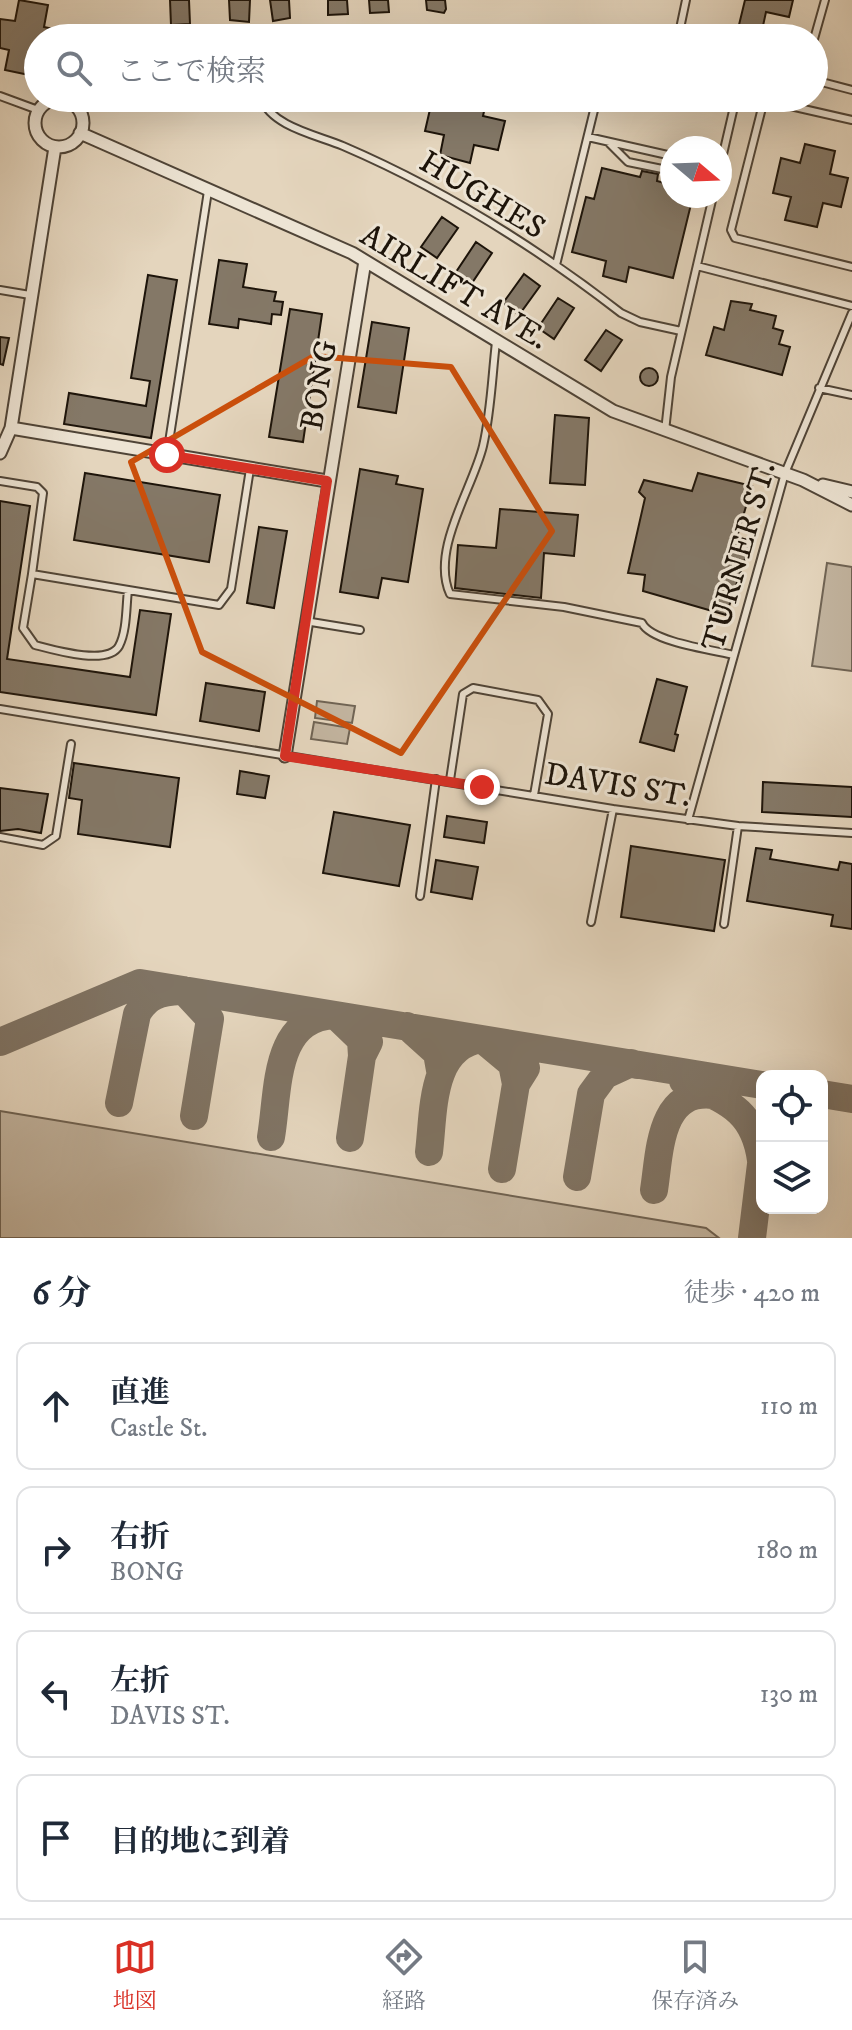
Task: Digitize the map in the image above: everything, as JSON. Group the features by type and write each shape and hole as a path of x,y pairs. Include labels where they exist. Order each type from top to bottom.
{"street":[{"path":"38,112 37,133 55,147"},
{"path":"55,147 73,142 80,133 83,120 80,112"},
{"name":"AIRLIFT AVE.","path":"80,133 365,261 613,411 803,480 852,505"},
{"path":"0,453 11,428 55,147"},
{"name":"BONG","path":"285,756 327,481 365,261"},
{"path":"11,428 327,481"},
{"name":"AIRLIFT AVE.","path":"803,480 852,492"}],"lane":[{"path":"681,24 686,0"},
{"path":"818,24 825,0"},
{"path":"828,84 852,90"},
{"path":"0,96 24,105"},
{"name":"HUGHES","path":"271,112 275,117 380,162 461,204 556,265 621,313 640,322 681,331"},
{"path":"556,265 594,112"},
{"path":"727,136 733,112"},
{"path":"761,112 731,235 852,267"},
{"path":"817,112 852,120"},
{"path":"588,137 660,153"},
{"path":"608,142 628,162 660,169"},
{"path":"167,455 208,191"},
{"path":"665,431 681,331 710,208"},
{"path":"697,266 852,306"},
{"path":"0,290 30,295"},
{"name":"TURNER ST.","path":"688,820 785,473 852,313"},
{"path":"496,342 482,450 465,490 447,548 450,594 564,607 642,623 648,632 663,638 734,655"},
{"path":"819,388 852,395"},
{"path":"32,574 219,605 227,599 250,469"},
{"path":"0,481 37,487 43,493 23,628 35,645 104,657 114,653 120,644 128,590"},
{"path":"305,621 360,630"},
{"path":"450,780 463,694 473,688 538,700 548,714 534,795"},
{"name":"DAVIS ST.","path":"0,709 688,820 852,833"},
{"path":"0,837 43,845 56,836 71,744"},
{"path":"420,896 436,779"},
{"path":"591,922 613,809"},
{"path":"724,924 738,826"}],"highlighted area":[{"path":"314,356 451,367 552,531 401,753 202,652 131,462"}],"shaded area":[{"path":"827,563 852,567 852,671 812,666"},
{"path":"317,701 355,706 352,723 315,718"},
{"path":"314,722 350,728 347,744 311,739"},
{"path":"0,1111 706,1228 719,1238 0,1238"}],"building":[{"path":"19,0 48,5 45,24 24,24 24,74 5,70 9,50 0,48 0,19 15,21"},
{"path":"170,0 189,0 190,24 171,24"},
{"path":"229,0 250,0 249,22 230,20"},
{"path":"270,0 289,0 290,18 273,21"},
{"path":"328,0 347,0 348,14 328,15"},
{"path":"369,0 388,0 389,12 370,13"},
{"path":"426,0 445,0 444,13 427,10"},
{"path":"745,0 793,0 789,17 766,12 763,24 739,24"},
{"path":"429,112 484,112 483,116 505,121 498,150 474,145 470,163 440,155 444,135 425,131"},
{"path":"805,144 835,151 830,174 848,178 841,207 823,203 817,227 785,220 791,197 773,193 781,158 800,163"},
{"path":"602,168 640,177 642,171 658,174 660,208 690,208 673,278 629,267 626,282 603,276 606,261 572,252 586,197 594,199"},
{"path":"442,217 458,228 437,258 421,247"},
{"path":"476,242 492,253 472,283 456,272"},
{"path":"219,260 247,264 243,287 276,292 274,301 283,302 281,315 272,314 271,324 239,319 238,328 209,324"},
{"path":"524,274 540,286 519,315 503,303"},
{"path":"148,275 177,280 151,438 64,424 69,393 146,406 150,381 131,378"},
{"path":"558,298 574,308 554,339 538,328"},
{"path":"731,301 752,304 750,310 776,316 773,328 783,331 779,344 790,347 782,375 706,355 714,327 724,330"},
{"path":"290,309 322,314 303,442 269,437"},
{"path":"372,322 409,328 396,413 358,407"},
{"path":"606,330 622,340 601,371 585,360"},
{"path":"0,337 9,338 3,365 0,364"},
{"path":"645,368 653,368 658,377 656,384 645,386 640,381 640,373"},
{"path":"555,415 589,418 585,485 550,483"},
{"path":"360,469 398,476 396,484 423,489 408,582 382,578 378,598 340,592"},
{"path":"85,473 220,495 209,562 74,540"},
{"path":"698,473 752,486 737,537 751,541 726,615 643,591 645,575 628,573 645,498 639,492 644,480 692,491"},
{"path":"0,501 30,506 7,659 130,677 140,610 171,614 156,715 0,692"},
{"path":"500,509 578,515 574,556 544,553 541,598 455,588 458,545 496,548"},
{"path":"259,527 287,531 274,608 247,603"},
{"path":"657,679 687,687 675,734 678,735 674,751 640,742"},
{"path":"206,683 265,692 259,731 200,721"},
{"path":"74,763 179,778 170,847 78,834 82,800 69,798"},
{"path":"240,771 269,776 265,798 237,794"},
{"path":"763,782 852,787 852,817 762,812"},
{"path":"0,788 48,794 41,833 18,829 0,831"},
{"path":"334,812 410,825 399,886 323,873"},
{"path":"447,816 487,822 484,843 444,837"},
{"path":"631,846 725,860 714,931 621,917"},
{"path":"756,848 772,850 770,859 838,870 840,862 852,864 852,929 831,926 833,915 747,901"},
{"path":"436,860 478,867 472,899 431,892"}],"taxiway":[{"path":"0,1042 140,983 756,1084"},
{"path":"183,990 210,1019 194,1116"},
{"path":"119,1103 137,1014 155,996 180,991"},
{"path":"271,1137 283,1059 300,1029 315,1019 335,1015 361,1040 362,1056"},
{"path":"407,1026 437,1053 440,1070"},
{"path":"429,1152 438,1083 452,1054 465,1044 482,1039 512,1064 516,1084"},
{"path":"350,1138 362,1056 369,1042"},
{"path":"577,1177 591,1094 605,1075 631,1063 637,1065"},
{"path":"502,1169 516,1084 526,1068"},
{"path":"683,1081 736,1109 752,1129 757,1142"},
{"path":"654,1190 661,1142 672,1112 682,1102 695,1096 713,1095"},
{"path":"828,1095 852,1099"},
{"path":"752,1238 756,1205"}],"route":[{"path":"167,455 327,481 285,756 482,787"}]}
